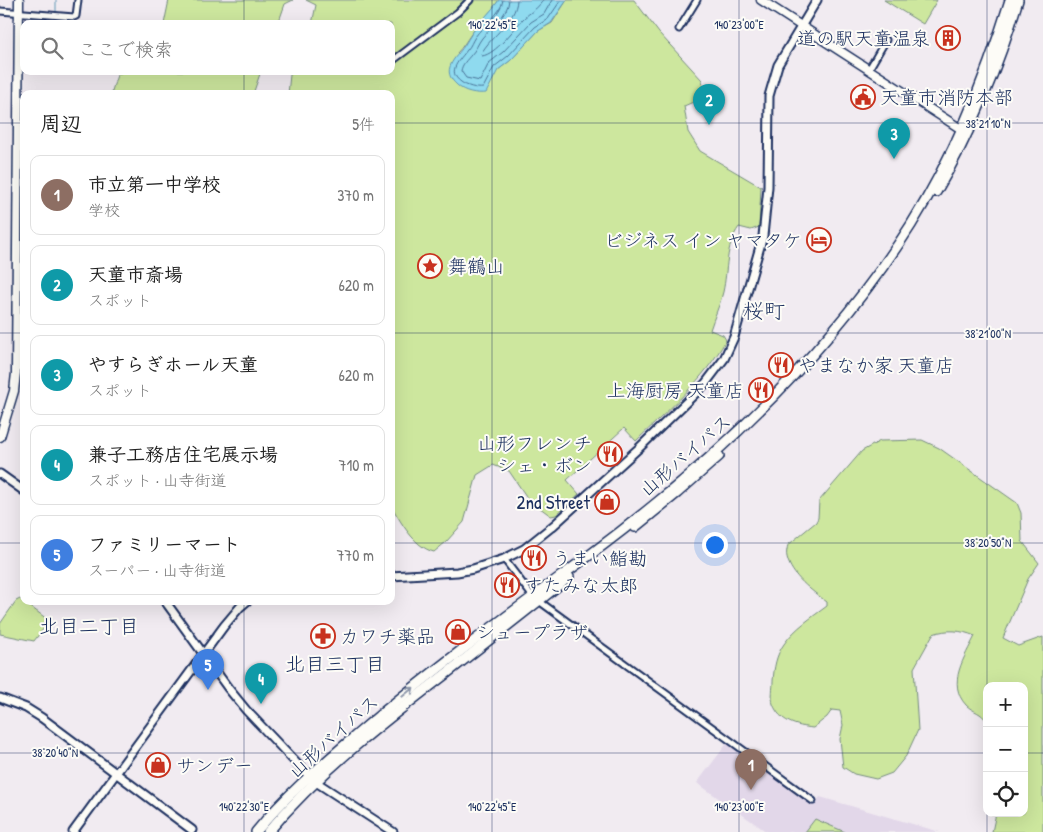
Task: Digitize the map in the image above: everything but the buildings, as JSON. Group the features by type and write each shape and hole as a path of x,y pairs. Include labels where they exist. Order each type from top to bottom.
{"highway":[{"name":"山形バイパス","path":"536,599 667,493 722,445 799,370 845,316 901,240 949,157 989,64 1010,0"},
{"name":"山形バイパス","path":"256,832 385,711 650,516 704,470 765,412 807,368 854,314 896,256 952,166 997,63 1018,0"},
{"name":"山形バイパス","path":"268,832 313,779"}],"main road":[{"path":"0,437 14,390 16,373 19,0"},
{"path":"761,0 961,129"}],"street":[{"path":"0,11 74,18 77,13 78,0"},
{"path":"396,59 458,12 470,0"},
{"path":"679,29 697,0"},
{"path":"395,576 457,572 480,568 524,549 640,448 706,384 724,359 738,326 760,251 766,223 768,114 771,87 778,65 817,0"},
{"path":"869,69 886,40"},
{"path":"0,474 20,488"},
{"path":"504,559 536,599 813,801"},
{"path":"168,605 246,710 313,779 393,832"},
{"path":"72,832 232,616 243,605"},
{"path":"0,698 26,708 42,718 192,830"}],"shaded area":[{"path":"728,742 815,803 820,797 940,832 767,832 697,783"}],"green space":[{"path":"169,0 293,0 285,4 279,20 165,20"},
{"path":"306,0 499,0 457,53 498,70 511,60 538,31 552,23 567,0 634,0 659,33 702,80 705,97 684,106 688,132 700,151 761,187 759,227 751,230 739,227 731,242 723,292 710,330 723,335 726,340 717,355 685,394 636,441 624,428 567,480 579,494 556,515 551,516 528,499 509,471 493,465 477,475 464,522 434,552 420,545 414,539 403,526 395,512 395,90 288,90 290,75 395,75 395,20 313,20 316,5"},
{"path":"884,0 937,0 923,24"},
{"path":"117,75 260,75 254,90 112,90"},
{"path":"922,440 939,448 1017,503 1021,513 1022,541 1039,563 1028,579 1003,638 1018,646 1043,637 1043,832 992,832 995,817 1028,817 1028,682 983,682 983,716 966,705 960,697 957,679 962,661 975,636 954,631 933,634 914,668 918,730 906,756 892,773 876,779 854,774 843,767 840,739 843,725 840,711 832,710 827,717 813,728 801,726 784,719 773,704 774,671 781,648 798,628 827,606 827,602 797,577 789,564 787,556 788,545 816,522 819,501 862,451 880,441"},
{"path":"20,599 20,605 28,605 47,619 47,624 34,641 0,634 0,624 16,601"},
{"path":"815,819 845,832 805,832"}],"water":[{"path":"499,0 567,0 551,23 538,31 511,60 498,70 486,93 467,91 452,80 449,69 453,60 475,29"}],"waterway":[{"path":"56,0 56,13"}],"place":[{"name":"道の駅天童温泉","path":"948,38"},
{"name":"天童市消防本部","path":"863,97"},
{"name":"天童市斎場","path":"709,125"},
{"name":"やすらぎホール天童","path":"894,159"},
{"name":"ビジネス イン ヤマタケ","path":"819,240"},
{"name":"舞鶴山","path":"430,266"},
{"name":"やまなか家 天童店","path":"781,365"},
{"name":"上海厨房 天童店","path":"761,390"},
{"name":"山形フレンチ シェ・ボン","path":"610,454"},
{"name":"2nd Street","path":"607,502"},
{"name":"うまい鮨勘","path":"534,558"},
{"name":"すたみな太郎","path":"507,585"},
{"name":"シュープラザ","path":"458,632"},
{"name":"カワチ薬品","path":"323,636"},
{"name":"ファミリーマート","path":"208,690"},
{"name":"兼子工務店住宅展示場","path":"261,704"},
{"name":"サンデー","path":"158,765"},
{"name":"市立第一中学校","path":"751,790"}],"district":[{"name":"桜町","path":"764,311"},
{"name":"北目二丁目","path":"89,626"},
{"name":"北目三丁目","path":"335,664"}]}
